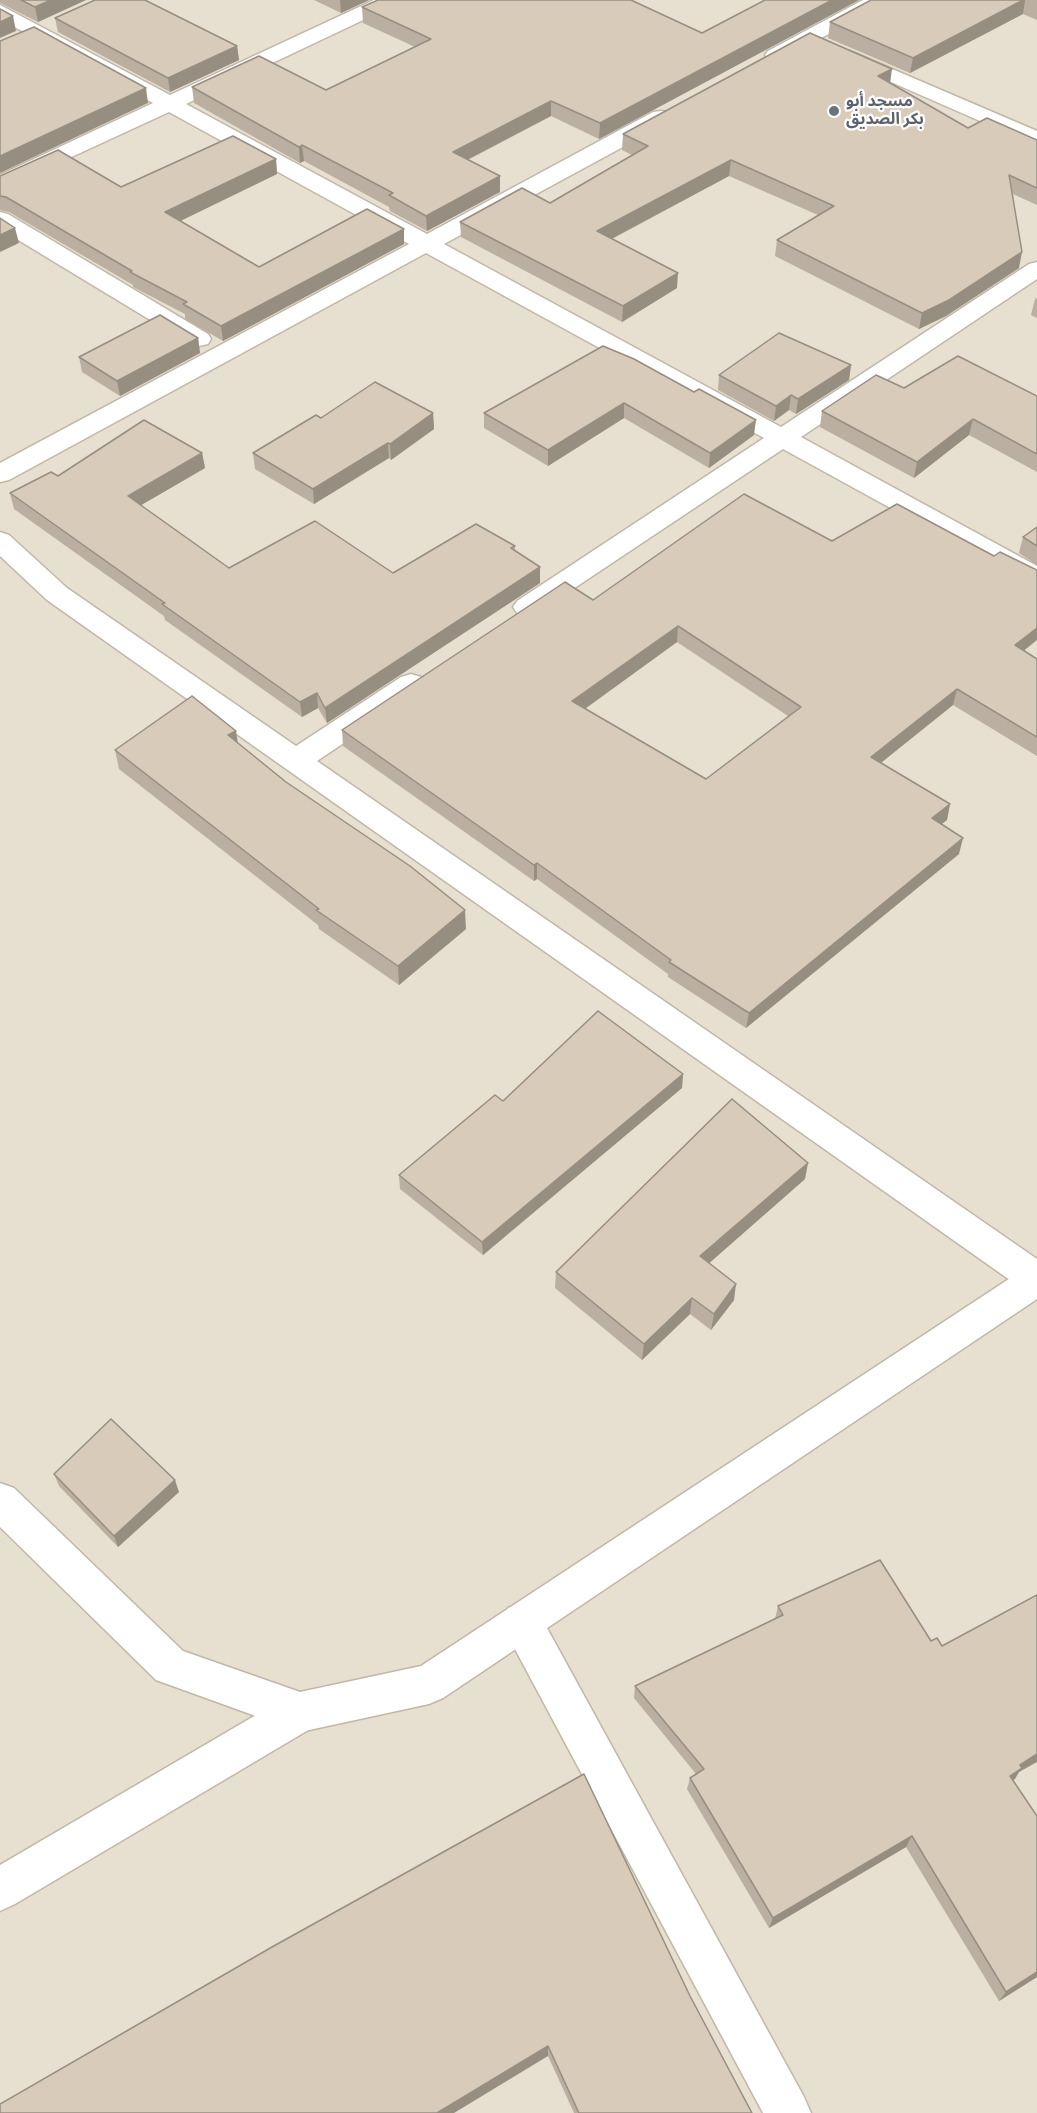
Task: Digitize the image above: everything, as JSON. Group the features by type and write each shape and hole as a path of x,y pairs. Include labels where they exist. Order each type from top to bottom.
{"street":[{"path":"0,183 390,0"},
{"path":"756,66 878,0"},
{"path":"0,11 1037,577"},
{"path":"807,38 1037,139"},
{"path":"0,474 683,104"},
{"path":"0,219 223,354"},
{"path":"504,622 1037,269"},
{"path":"0,541 57,594 1037,1280 429,1684 300,1712 0,1889"},
{"path":"295,761 434,668"},
{"path":"0,1502 170,1666 300,1712"},
{"path":"522,1622 788,2113"}],"shaded area":[{"path":"0,0 1037,0 1037,2113 0,2113"}],"building":[{"path":"21,0 51,0 35,7"},
{"path":"95,0 145,0 237,46 168,78 55,18"},
{"path":"378,0 631,0 702,33 765,0 832,0 600,123 551,101 453,152 500,176 426,216 389,195 393,193 302,145 299,147 192,87 259,56 326,90 431,39 362,7"},
{"path":"871,0 1023,0 913,58 830,22"},
{"path":"0,9 13,16 0,22"},
{"path":"34,27 146,88 0,156 0,41"},
{"path":"810,33 892,69 878,76 968,128 987,118 1037,140 1037,188 1009,175 1022,252 949,300 922,313 777,240 834,206 731,160 597,231 678,273 623,306 460,222 522,188 550,203 648,146 623,134"},
{"path":"233,136 276,159 165,212 259,267 367,209 404,229 221,326 183,304 187,302 130,272 132,271 6,197 0,196 0,176 58,150 121,187"},
{"path":"0,218 15,228 0,235"},
{"path":"160,315 198,338 117,381 79,357"},
{"path":"779,333 851,365 798,399 791,395 776,406 719,375"},
{"path":"603,346 634,359 694,392 699,389 756,420 710,453 624,403 548,450 484,413"},
{"path":"958,356 1037,396 1037,454 973,419 917,462 822,411 876,375 904,388"},
{"path":"375,382 433,413 390,444 388,443 313,489 253,453 316,415 321,418"},
{"path":"144,420 202,453 128,496 229,568 315,521 393,573 476,524 515,546 511,548 540,567 325,708 317,693 300,702 10,493 51,472 58,476"},
{"path":"744,494 832,541 897,504 994,556 1000,552 1037,570 1037,628 1015,645 1037,659 1037,737 957,689 871,757 950,804 932,818 963,838 749,1013 669,962 671,960 537,863 534,865 342,730 565,582 593,600","holes":["678,626 801,707 706,779 572,701"]},
{"path":"1037,527 1037,546 1023,537"},
{"path":"192,696 236,731 228,735 286,782 410,866 465,910 398,966 316,910 319,909 115,750"},
{"path":"598,1011 683,1074 482,1242 399,1175 495,1095 503,1101"},
{"path":"732,1099 808,1163 700,1256 736,1284 714,1314 692,1298 644,1344 556,1272"},
{"path":"111,1419 175,1480 114,1536 54,1474"},
{"path":"880,1560 931,1641 937,1638 942,1646 1037,1595 1037,1754 1020,1765 1022,1768 1010,1776 1037,1816 1037,1972 1006,1992 912,1836 773,1918 690,1778 704,1769 635,1686 783,1615 778,1606"},
{"path":"584,1774 690,1996 752,2113 579,2113 548,2046 437,2113 0,2113 0,2104 272,1947"}],"place":[{"name":"مسجد أبو بكر الصديق","path":"834,111"}]}
